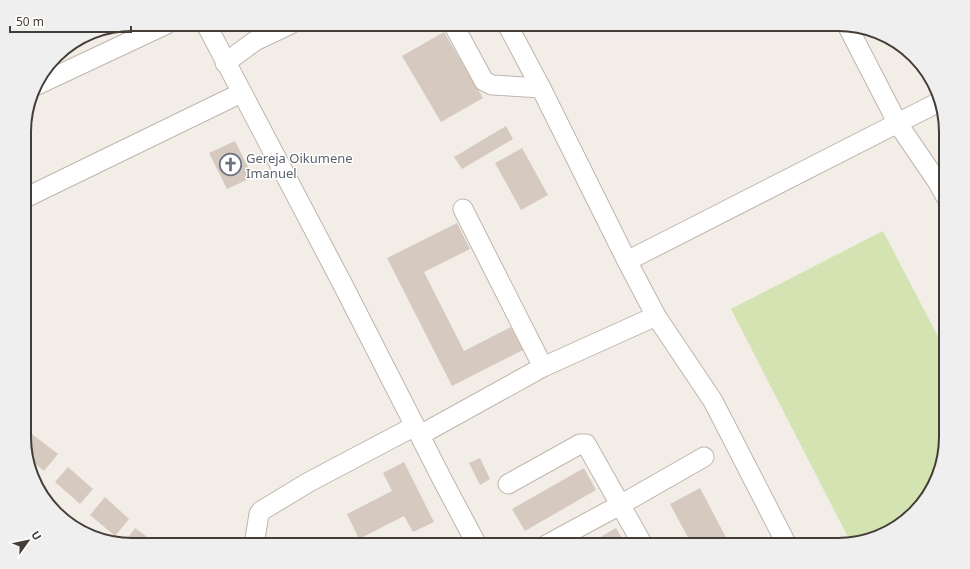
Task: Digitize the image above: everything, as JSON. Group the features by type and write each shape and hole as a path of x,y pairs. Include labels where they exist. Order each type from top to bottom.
{"street":[{"path":"45,81 152,31"},
{"path":"209,31 343,285 473,538"},
{"path":"225,63 255,41 276,31"},
{"path":"457,31 484,81 492,86 542,88"},
{"path":"511,31 542,88 627,261 656,316 713,401 783,538"},
{"path":"851,32 898,124 939,180"},
{"path":"31,195 241,93"},
{"path":"627,261 935,104"},
{"path":"463,209 543,367"},
{"path":"255,538 261,510 309,482 543,367 656,316"},
{"path":"508,484 580,444 586,444 639,538"},
{"path":"559,538 704,457"}],"green space":[{"path":"883,231 939,339 939,443 937,456 934,469 925,487 914,503 904,513 882,528 870,533 848,537 731,309"}],"building":[{"path":"444,32 483,98 441,122 402,56"},
{"path":"506,126 513,139 462,169 454,157"},
{"name":"Gereja Oikumene Imanuel","path":"235,141 253,177 227,189 209,153"},
{"path":"522,148 548,195 521,210 495,163"},
{"path":"457,223 470,249 424,272 464,351 511,327 523,350 452,386 387,258"},
{"path":"32,434 58,454 44,471 35,463"},
{"path":"480,458 490,479 480,485 469,463"},
{"path":"404,462 434,522 413,532 404,516 359,538 347,514 392,491 383,473"},
{"path":"68,467 93,489 80,504 55,482"},
{"path":"584,468 596,490 525,531 512,509"},
{"path":"700,488 726,538 688,538 670,504"},
{"path":"105,497 129,519 115,536 90,515"},
{"path":"135,528 149,538 132,538 128,538"},
{"path":"616,528 622,538 599,538"}],"place":[{"name":"Gereja Oikumene Imanuel","path":"231,165"}]}
